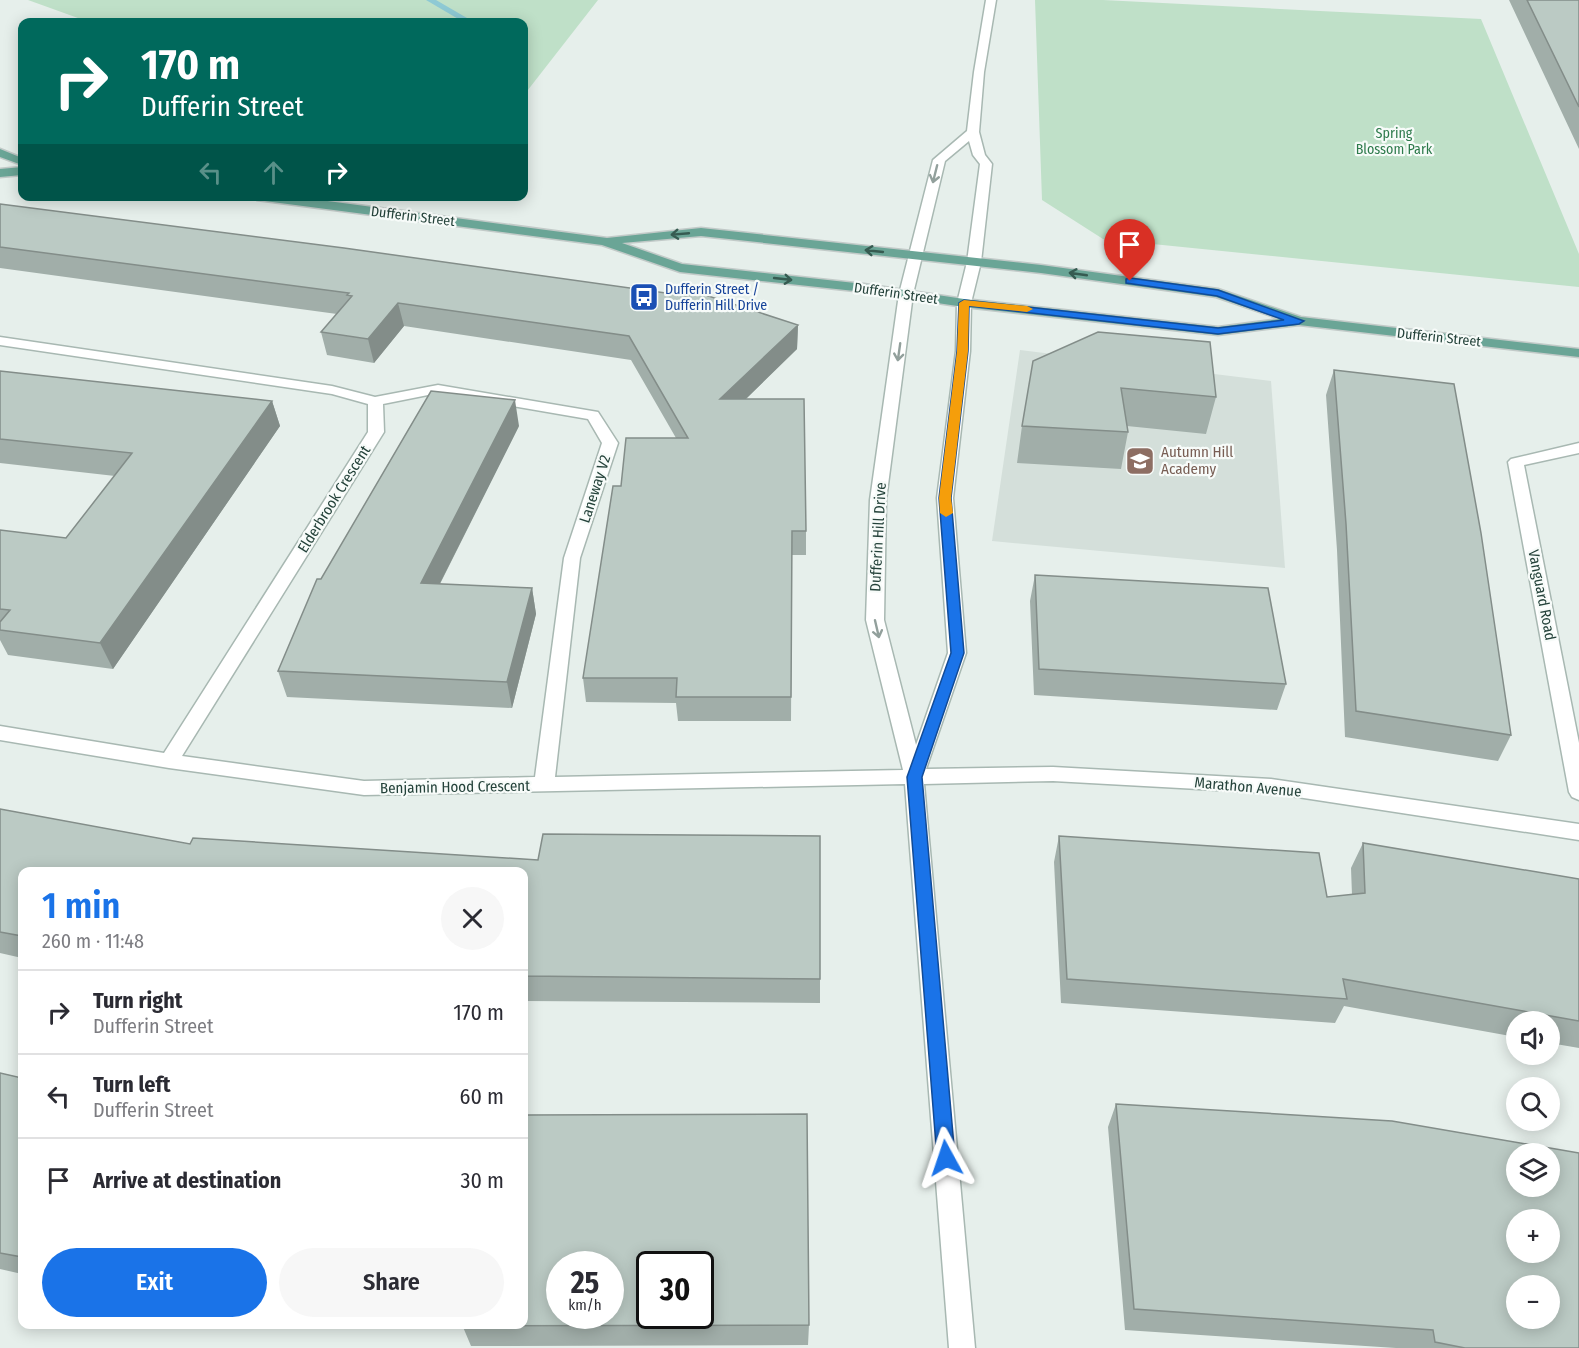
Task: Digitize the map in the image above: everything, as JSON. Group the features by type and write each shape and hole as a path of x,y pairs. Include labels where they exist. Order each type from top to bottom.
{"main road":[{"path":"0,153 18,160"},
{"path":"0,173 18,171"},
{"name":"Dufferin Street","path":"296,201 604,241 680,268 906,294 964,303 1218,331 1299,321"},
{"name":"Dufferin Street","path":"604,241 701,232 974,262 1218,293 1299,321 1579,353"}],"street":[{"path":"973,132 979,72 991,0"},
{"name":"Dufferin Hill Drive","path":"914,777 957,653 945,498 963,351 964,303 974,262 986,164 979,155 973,132 939,159 906,294 878,500 875,620 914,777 962,1348"},
{"path":"0,341 332,390 375,401"},
{"name":"Laneway V2","path":"375,401 438,389 592,415 610,443 572,558 544,785"},
{"name":"Elderbrook Crescent","path":"170,761 375,432 375,401"},
{"name":"Vanguard Road","path":"1579,448 1516,462 1579,792"},
{"name":"Benjamin Hood Crescent","path":"0,733 170,761 364,788 914,777"},
{"name":"Marathon Avenue","path":"914,777 1053,774 1271,786 1579,832"}],"shaded area":[{"name":"Autumn Hill Academy","path":"1020,350 1271,381 1285,568 992,541"}],"green space":[{"path":"28,0 598,0 528,90 528,18 78,18"},
{"name":"Spring Blossom Park","path":"1035,0 1103,0 1481,19 1579,254 1579,287 1103,239 1042,200"}],"building":[{"path":"1527,0 1579,0 1579,107"},
{"path":"0,204 344,248 687,296 693,291 798,325 720,399 804,399 806,531 792,531 791,697 676,697 677,678 583,678 613,486 621,486 626,438 688,438 629,336 398,303 368,339 321,332 352,296 347,295 349,293 0,247"},
{"path":"1098,332 1210,342 1216,397 1121,388 1128,432 1022,426 1033,361"},
{"path":"1334,370 1454,384 1481,533 1511,735 1356,711 1346,524"},
{"path":"0,371 272,401 100,643 0,630 0,622 10,610 0,609 0,530 66,538 132,453 0,439"},
{"path":"431,391 515,400 421,583 532,588 507,682 278,671 317,579 321,579"},
{"path":"1035,575 1268,588 1286,684 1039,669"},
{"path":"0,809 190,844 193,838 538,860 543,834 820,836 820,979 528,976 528,867 18,867 18,935 0,932"},
{"path":"1059,836 1319,853 1327,897 1365,893 1363,843 1579,879 1579,1021 1560,1018 1560,1011 1523,1011 1343,979 1347,999 1067,979"},
{"path":"0,1073 18,1077 18,1256 0,1253"},
{"path":"1116,1104 1392,1121 1521,1143 1506,1143 1506,1197 1560,1197 1560,1150 1579,1153 1579,1348 1465,1348 1435,1342 1433,1330 1134,1309"},
{"path":"807,1114 809,1325 714,1325 714,1251 636,1251 636,1326 624,1326 624,1251 546,1251 546,1326 528,1326 528,1115"}],"waterway":[{"path":"430,0 463,18"}],"slow traffic":[{"path":"946,513 945,498 963,351 964,303 1027,309"}],"place":[{"name":"Dufferin Street / Dufferin Hill Drive","path":"644,297"},
{"name":"Autumn Hill Academy","path":"1140,461"}],"route":[{"path":"946,1158 914,777 957,653 945,498 963,351 964,303 1035,309 1218,331 1299,321 1218,293 1130,281"}]}
